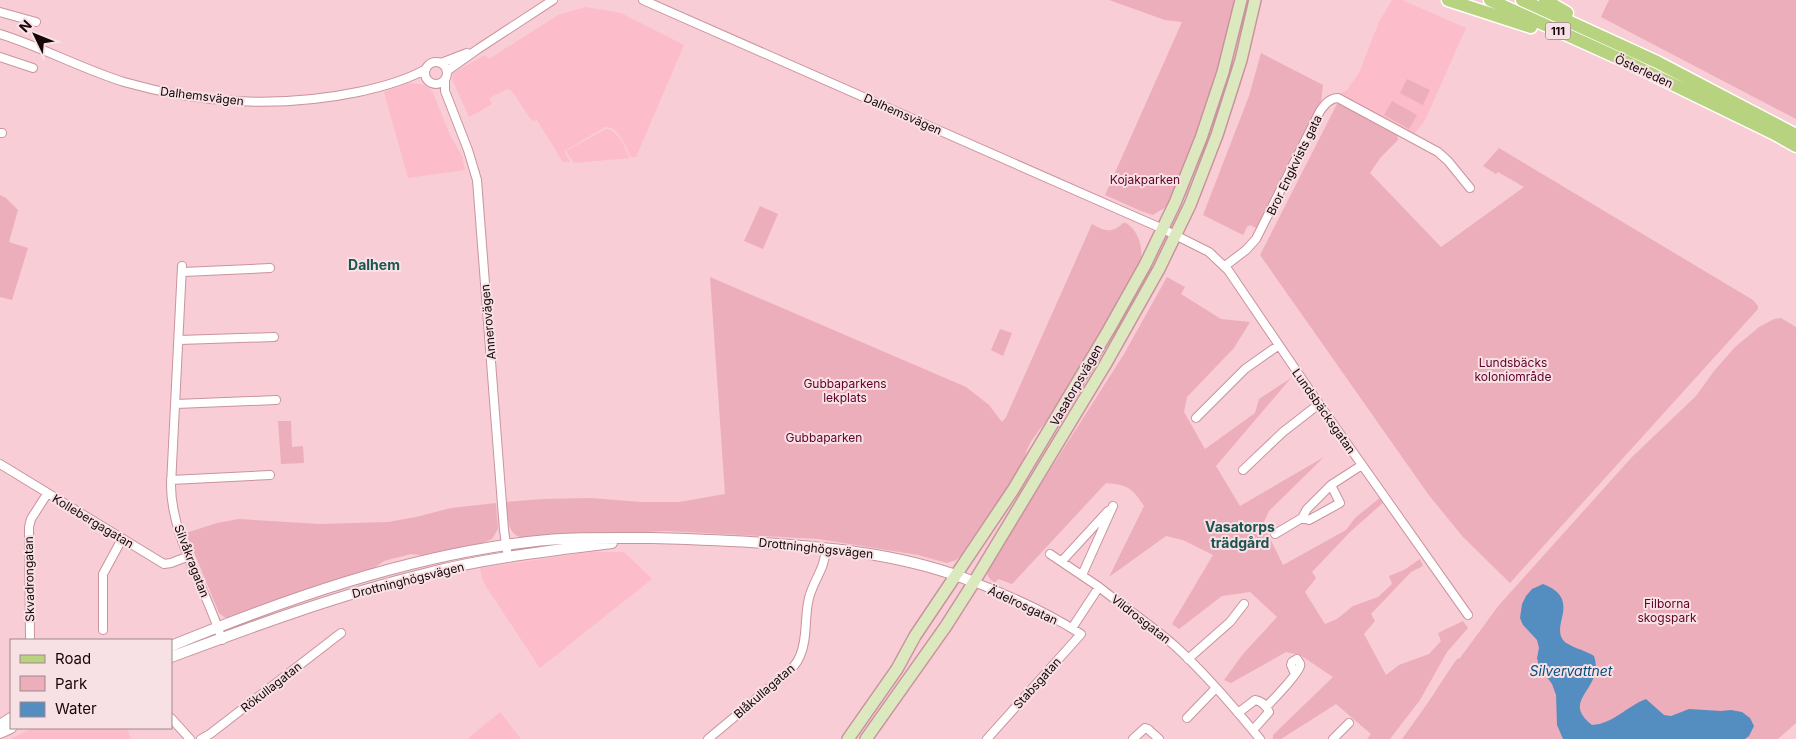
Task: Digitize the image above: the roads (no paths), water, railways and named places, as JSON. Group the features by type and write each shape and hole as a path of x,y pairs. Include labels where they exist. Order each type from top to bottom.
{"main road":[{"name":"Vasatorpsvägen","path":"848,739 897,669 916,636 1013,490 1059,416 1127,297 1163,229 1214,104 1241,0"},
{"name":"Vasatorpsvägen","path":"866,739 946,626 974,582 1109,357 1159,269 1190,206 1218,134 1241,60 1255,0"},
{"path":"1448,0 1525,25 1627,62"},
{"name":"Österleden","path":"1490,0 1627,62 1796,146"},
{"name":"Österleden","path":"1522,0 1691,78 1796,135"},
{"path":"1545,0 1611,40"}],"street":[{"path":"436,84 478,49 553,0"},
{"name":"Dalhemsvägen","path":"642,0 1163,229"},
{"path":"0,12 36,22"},
{"name":"Dalhemsvägen","path":"0,34 124,82 163,92 224,100 267,102 313,100 380,87 412,77 426,69"},
{"path":"445,91 427,79 426,69 431,63 441,63 478,49"},
{"path":"0,57 33,68"},
{"path":"441,63 446,75"},
{"name":"Annerovägen","path":"446,75 445,91 468,150 477,180 508,558"},
{"name":"Dalhemsvägen","path":"412,77 427,79"},
{"name":"Bror Engkvists gata","path":"1225,266 1246,250 1256,239 1320,111 1333,99 1338,98 1438,152 1470,188"},
{"name":"Lundsbäcksgatan","path":"1163,229 1209,252 1225,266 1319,404 1468,614"},
{"name":"Silvåkragatan","path":"222,640 173,512 171,494 183,269 270,268"},
{"path":"179,340 274,337"},
{"path":"1196,418 1245,368 1279,345"},
{"path":"176,404 276,400"},
{"path":"1243,470 1283,432 1319,404"},
{"name":"Kollebergagatan","path":"0,464 164,564 189,556"},
{"path":"1275,534 1302,518 1307,509 1331,485 1362,465"},
{"path":"171,480 270,475"},
{"path":"1302,518 1309,520 1340,503 1331,485"},
{"name":"Skvadrongatan","path":"30,639 29,527 47,494"},
{"path":"1062,561 1113,506 1082,575"},
{"name":"Drottninghögsvägen","path":"172,646 310,593 379,572 431,559 506,545 557,540 610,538 717,539 826,548 892,557 922,564 974,582"},
{"name":"Drottninghögsvägen","path":"172,657 373,587 460,566 653,538"},
{"path":"103,630 103,574 122,539"},
{"name":"Blåkullagatan","path":"708,739 786,674 796,663 803,647 809,598 815,581 824,566 826,548"},
{"path":"1050,554 1099,587"},
{"name":"Ädelrosgatan","path":"974,582 1008,596 1072,628"},
{"name":"Vildrosgatan","path":"1072,628 1099,587 1146,622 1188,659 1260,739"},
{"path":"1188,659 1230,622 1244,604"},
{"name":"Stabsgatan","path":"987,739 1081,634 1072,628"},
{"name":"Rökullagatan","path":"201,739 341,633"},
{"path":"1266,707 1295,674"},
{"path":"1187,718 1216,688"},
{"path":"1238,713 1255,700 1260,701 1266,707 1268,712 1252,730"},
{"path":"172,719 190,739"},
{"path":"1333,739 1348,723"},
{"path":"1133,739 1145,728 1148,728 1159,739"}],"water":[{"name":"Silvervattnet","path":"1543,584 1555,590 1561,597 1563,612 1560,634 1563,640 1594,656 1596,668 1594,677 1581,701 1580,708 1583,716 1592,725 1607,721 1646,699 1664,715 1671,716 1689,709 1742,712 1750,718 1754,726 1749,736 1745,739 1563,739 1557,725 1556,695 1552,684 1539,666 1537,640 1523,625 1520,618 1522,604 1526,596 1532,589"}],"district":[{"name":"Dalhem","path":"374,264"},
{"name":"Vasatorps trädgård","path":"1240,534"}],"park label":[{"name":"Kojakparken","path":"1145,179"},
{"name":"Lundsbäcks koloniområde","path":"1513,369"},
{"name":"Gubbaparkens lekplats","path":"845,390"},
{"name":"Gubbaparken","path":"824,437"},
{"name":"Filborna skogspark","path":"1667,610"}]}
